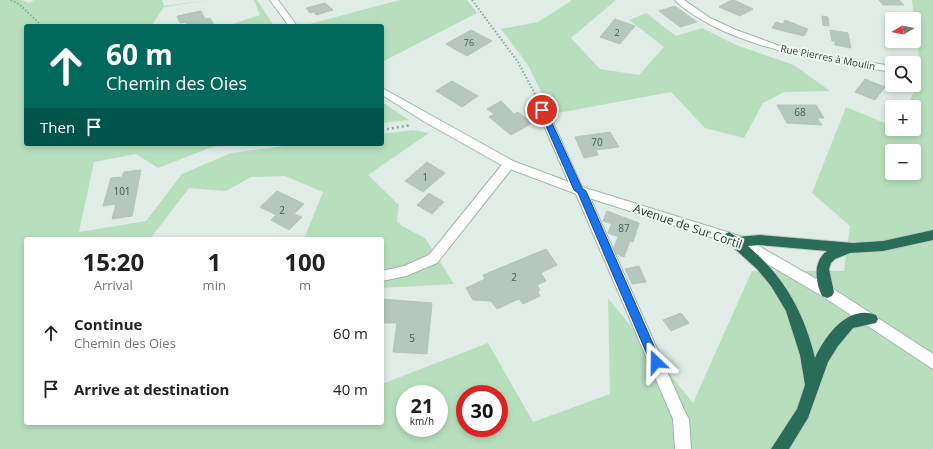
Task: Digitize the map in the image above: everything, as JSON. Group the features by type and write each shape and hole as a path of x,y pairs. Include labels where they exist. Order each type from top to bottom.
{"highway":[{"path":"734,239 853,248 883,246 933,235"},
{"path":"734,239 767,272 786,301 805,344 813,385"},
{"path":"828,292 823,273 823,262 828,256 836,252 853,248"},
{"path":"779,449 791,434 803,413 822,359 848,324 857,320 871,319"}],"street":[{"path":"274,0 292,24"},
{"name":"Rue Pierres à Moulin","path":"679,0 711,22 760,44 802,54 885,68"},
{"name":"Avenue de Sur Cortil","path":"384,92 429,120 509,164 580,190 734,239 828,292 871,319 933,362"},
{"path":"540,105 580,190 681,420 683,449"},
{"path":"384,276 406,271 433,259 509,164"}],"path":[{"path":"10,0 20,4 40,24"},
{"path":"472,0 518,62 540,105"},
{"path":"384,130 429,120"}],"green space":[{"path":"0,0 22,0 29,3 34,0 162,0 164,6 209,0 164,7 152,24 24,24 24,146 220,146 212,147 158,168 136,154 94,162 79,232 146,221 182,174 231,153 285,146 384,146 384,134 413,130 429,133 368,175 399,205 397,221 402,226 425,238 454,284 384,288 384,237 305,237 323,192 285,176 251,177 226,191 189,188 152,237 24,237 24,425 384,425 384,383 488,343 533,422 610,394 608,298 693,403 752,271 844,271 850,226 812,193 846,107 885,123 885,136 921,136 921,100 910,100 914,92 921,92 921,56 919,56 918,48 921,48 921,12 913,12 912,0 933,0 933,449 0,449"},
{"path":"254,0 257,0 273,24 232,24 260,15"},
{"path":"400,0 467,0 477,13 384,61 384,24 310,24"},
{"path":"570,0 616,0 571,38 600,69 639,75 664,47 629,20 646,13 676,36 702,28 736,45 794,65 830,91 784,92 763,103 744,138 705,128 671,92 552,114 528,65 501,29 538,22 571,1"},
{"path":"384,103 409,120 384,123"}],"building":[{"path":"731,0 753,9 740,16 719,7"},
{"path":"879,0 899,0 904,5 883,5"},
{"path":"325,3 333,10 316,15 314,12 310,13 306,8"},
{"path":"675,6 697,22 680,27 659,11"},
{"path":"201,11 205,19 210,18 213,24 180,23 177,16"},
{"path":"822,16 828,17 829,26 823,25"},
{"path":"615,19 635,26 620,44 600,37"},
{"path":"785,20 808,29 804,36 772,28 776,22 783,24"},
{"path":"471,30 492,41 467,56 446,44"},
{"path":"830,30 848,33 851,48 835,45 835,41 832,41"},
{"path":"865,79 885,87 875,100 855,92"},
{"path":"452,81 478,96 462,107 436,91"},
{"path":"501,101 514,114 518,112 532,123 511,135 489,117 494,114 487,109"},
{"path":"777,105 816,105 824,118 817,118 822,125 787,123"},
{"path":"610,132 619,147 596,150 598,155 584,158 575,137"},
{"path":"427,162 445,173 423,192 405,181"},
{"path":"141,170 132,216 112,219 116,204 103,206 111,178 122,177 124,172"},
{"path":"277,191 304,204 294,214 302,217 289,230 271,220 276,215 260,207"},
{"path":"429,193 444,202 432,214 417,205"},
{"path":"607,211 615,214 612,224 603,221"},
{"path":"615,214 639,223 633,242 608,233"},
{"path":"618,237 630,241 624,257 612,252"},
{"path":"546,249 557,265 541,273 546,281 537,285 540,290 538,292 540,296 523,304 519,299 497,309 491,301 473,300 466,288 485,279 483,275"},
{"path":"639,266 646,282 632,284 625,269"},
{"path":"384,299 432,303 427,354 393,352 397,323 384,323"},
{"path":"681,313 689,323 671,331 663,320"}],"route":[{"path":"542,110 578,190 581,191 656,362"}]}
